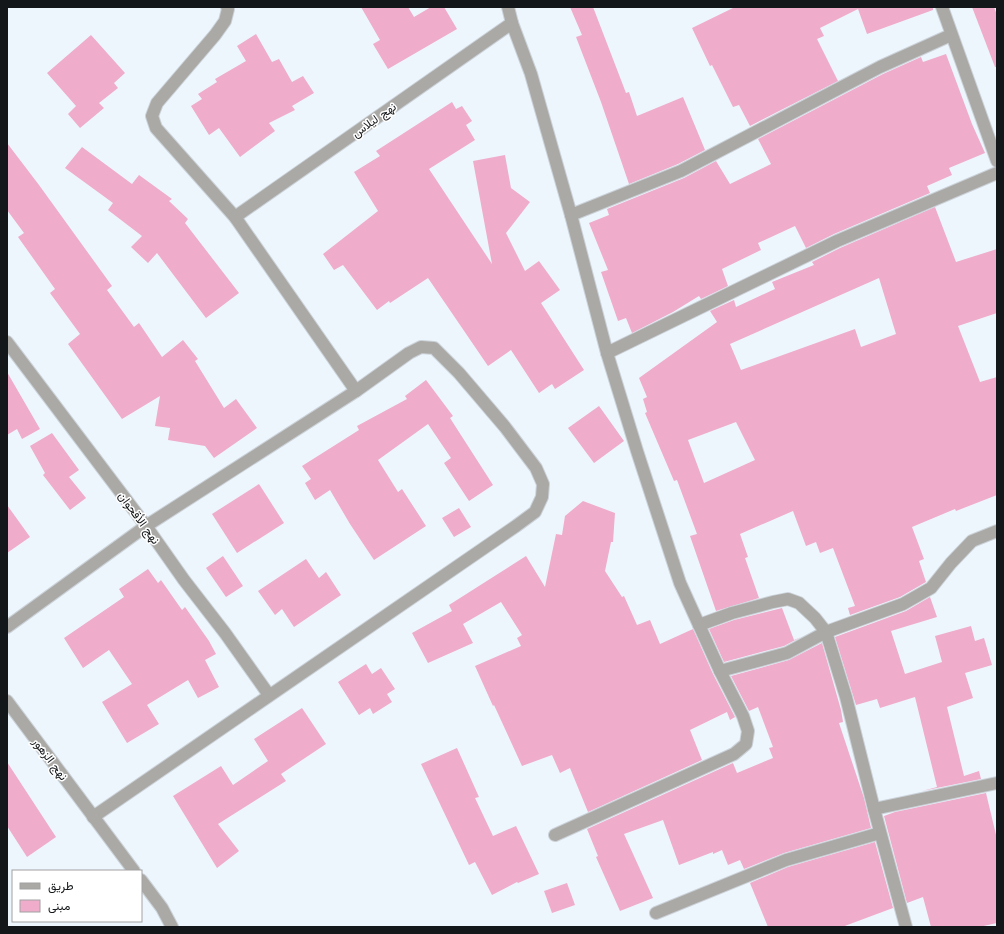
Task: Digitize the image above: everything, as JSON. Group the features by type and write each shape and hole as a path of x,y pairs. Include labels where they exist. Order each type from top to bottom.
{"street":[{"path":"227,7 228,9 225,21 215,35 157,103 152,116 156,128 235,217 356,391"},
{"path":"508,7 512,23 531,74 571,215 607,353 680,583 720,671 743,716 748,731 746,744 734,754 555,835"},
{"path":"942,7 997,161"},
{"name":"نهج ليلاس","path":"235,217 512,23"},
{"path":"571,215 681,171 873,71 951,35"},
{"path":"607,353 837,241 997,173"},
{"name":"نهج الأقحوان","path":"7,342 146,526 269,695"},
{"path":"7,627 146,526 356,391 409,353 421,347 434,348 459,373 495,415 536,468 542,484 542,497 535,512 93,817"},
{"path":"720,671 787,653 826,632 903,604 915,598 932,588 951,563 972,542 997,531"},
{"path":"699,625 732,613 773,602 788,600 799,603 815,618 826,632 846,697 880,833 906,927"},
{"name":"نهج الزهور","path":"7,700 133,870"},
{"path":"874,809 997,783"},
{"path":"656,913 786,860 880,833"},
{"path":"142,881 162,908 172,927"}],"building":[{"path":"361,7 408,7 414,17 431,7 444,7 457,29 388,69 373,44 380,40"},
{"path":"570,7 593,7 626,93 629,92 637,116 683,97 705,150 678,164 629,184 601,102 576,37 582,35"},
{"path":"735,7 933,7 933,10 867,34 858,9 820,28 824,36 817,39 838,81 750,126 739,105 733,107 712,65 710,66 692,28"},
{"path":"972,7 994,7 997,15 997,67 995,67"},
{"path":"256,34 272,62 279,59 292,82 303,76 314,93 292,106 295,110 269,123 275,131 240,157 219,128 209,135 191,106 202,99 198,94 217,82 215,79 246,61 237,46"},
{"path":"91,35 125,73 114,83 118,88 99,103 104,108 80,128 68,114 76,106 47,73"},
{"path":"946,54 972,124 985,153 949,168 952,175 927,186 930,193 834,234 806,248 795,226 758,243 761,250 722,269 728,286 701,299 699,296 673,312 632,333 626,318 618,321 601,272 608,270 589,223 609,215 607,209 684,178 716,161 730,184 771,164 758,139 883,74 921,57 923,62"},
{"path":"452,102 456,109 462,106 472,121 466,125 475,140 429,169 492,264 473,161 505,155 511,188 530,202 506,233 525,271 539,261 560,290 541,303 584,370 555,389 552,384 539,393 511,350 488,366 428,278 390,303 389,301 377,310 343,265 334,270 323,254 378,211 354,172 380,156 376,151"},
{"path":"7,143 112,286 107,290 134,327 139,323 162,357 183,340 198,359 195,361 224,408 236,399 257,428 214,458 205,446 168,440 170,428 155,426 160,396 122,419 68,344 80,334 50,293 55,289 18,237 24,233 7,210"},
{"path":"82,147 132,184 139,175 172,199 169,201 188,219 185,223 239,293 206,318 157,253 148,263 131,247 142,236 108,210 113,203 65,168"},
{"path":"935,207 956,262 997,249 997,313 958,326 980,382 997,377 997,495 956,511 955,509 912,527 924,559 919,561 926,582 900,597 850,615 848,608 855,606 833,548 820,553 816,542 806,546 793,511 740,534 748,557 745,558 759,598 716,611 690,536 697,534 677,480 674,481 645,413 647,412 643,399 647,397 639,378 717,322 710,311 734,300 736,307 775,289 772,282 814,265 812,262 840,248","holes":["879,278 896,334 861,347 855,329 741,370 730,344","736,422 755,460 704,483 688,440"]},
{"path":"7,372 40,429 22,439 17,429 7,435"},
{"path":"426,380 453,416 450,418 493,485 469,501 444,463 451,458 428,424 378,460 398,492 402,489 426,526 374,560 330,490 315,500 305,483 311,479 302,466 359,430 357,426 407,399 405,396"},
{"path":"599,406 624,441 594,463 568,428"},
{"path":"52,433 79,470 69,477 86,498 70,510 43,475 45,473 30,446"},
{"path":"259,484 284,523 237,553 212,514"},
{"path":"583,501 615,513 613,542 611,542 605,571 622,597 624,596 637,625 650,620 660,644 693,629 713,674 735,717 730,720 727,712 690,730 702,760 588,812 570,768 560,773 552,755 522,766 475,666 521,646 517,638 522,635 501,602 463,624 473,643 428,663 412,633 452,611 449,605 526,556 545,587 556,534 562,535 565,516"},
{"path":"7,505 30,537 7,553"},
{"path":"459,508 471,527 454,537 442,518"},
{"path":"223,556 243,586 226,597 206,568"},
{"path":"306,559 319,578 326,572 341,595 294,627 282,609 275,615 258,591"},
{"path":"148,569 158,583 161,580 182,610 185,607 209,641 216,654 205,660 219,687 198,698 188,680 147,705 159,724 127,743 102,702 132,684 109,650 83,668 64,638 124,597 119,589"},
{"path":"930,597 937,617 891,631 905,674 942,662 935,636 971,626 975,641 984,638 992,665 965,673 973,698 947,707 964,776 979,771 981,779 922,791 937,787 915,697 880,708 877,699 856,705 835,637 906,611"},
{"path":"782,608 794,640 801,637 784,646 724,662 709,629 734,620"},
{"path":"822,643 841,710 843,722 839,723 864,798 871,828 784,853 744,869 740,860 728,865 722,850 679,865 663,820 624,834 653,898 620,911 596,857 598,856 587,829 733,763 737,773 773,758 769,748 773,747 758,707 749,711 731,676 789,660"},
{"path":"366,664 372,674 381,668 395,689 387,694 392,702 373,714 370,708 359,715 338,682"},
{"path":"302,708 326,744 281,774 286,781 218,824 239,851 217,868 173,796 221,766 233,785 268,761 254,739"},
{"path":"457,748 479,797 475,798 493,836 516,826 539,874 518,883 517,882 492,895 475,862 469,865 421,764"},
{"path":"7,762 56,837 27,857 7,826"},
{"path":"986,793 997,839 997,923 979,927 931,927 923,897 907,903 884,816 895,812"},
{"path":"875,842 893,908 842,927 768,927 750,883 788,867"},
{"path":"567,883 575,905 552,913 544,891"}]}
